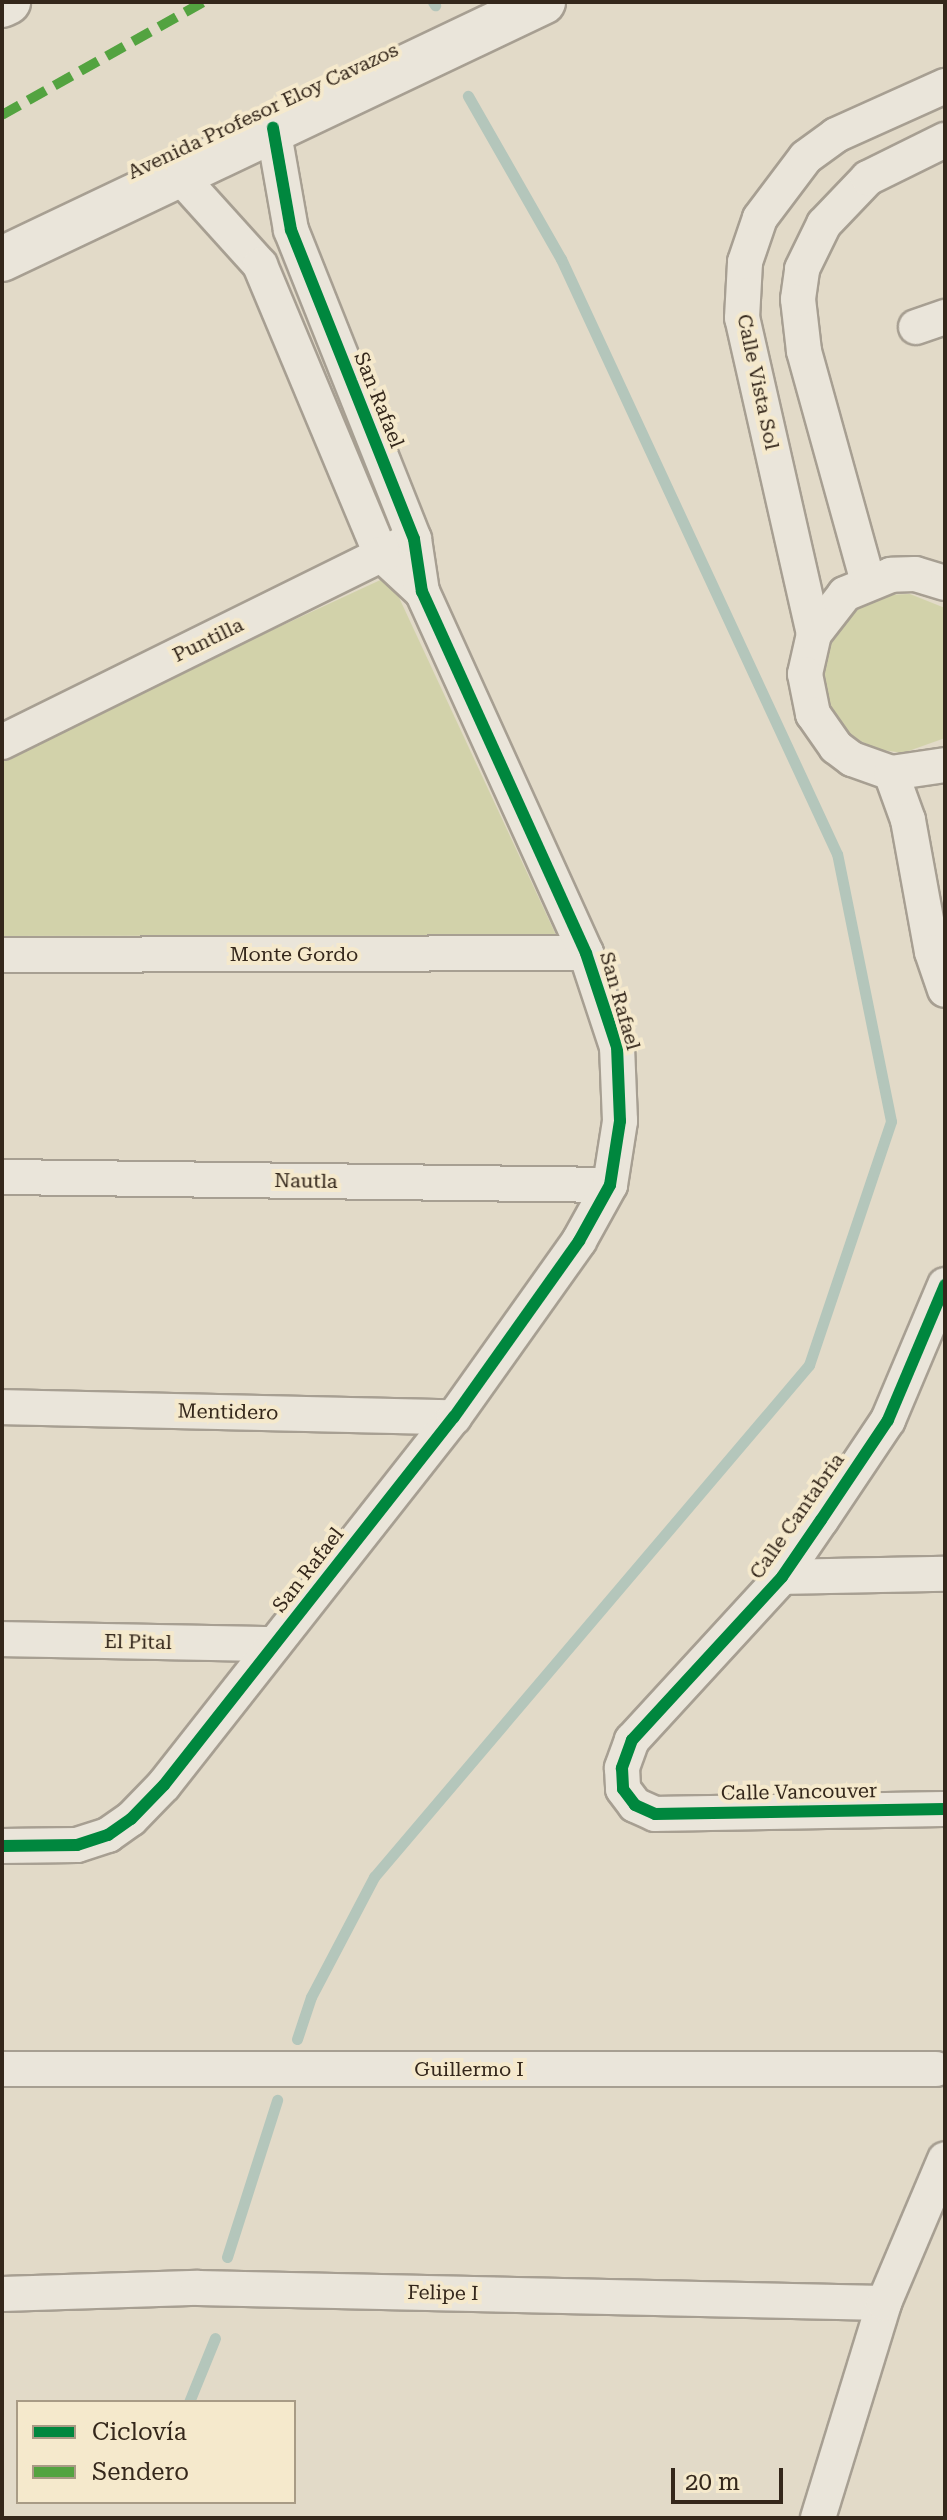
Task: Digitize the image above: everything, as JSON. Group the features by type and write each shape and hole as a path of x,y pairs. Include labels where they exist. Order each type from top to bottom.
{"main road":[{"path":"2,5 8,2"},
{"name":"Avenida Profesor Eloy Cavazos","path":"2,259 177,173 543,2"}],"street":[{"name":"Calle Vista Sol","path":"814,634 742,318 745,262 760,218 806,157 836,135 944,89"},
{"name":"San Rafael","path":"2,1846 77,1845 131,1819 454,1417 579,1241 610,1185 620,1121 617,1047 586,953 422,592 414,539 291,230 273,128"},
{"path":"868,582 804,351 798,299 802,269 824,224 850,194 868,178 945,140"},
{"name":"San Rafael","path":"177,173 260,265 381,554 422,592"},
{"path":"292,340 326,323"},
{"name":"Puntilla","path":"2,742 414,539"},
{"path":"945,583 915,574 868,582 845,594 814,634 805,674 813,714 836,747 870,768 891,773 945,765"},
{"path":"891,773 908,820 945,990"},
{"name":"Monte Gordo","path":"2,955 586,953"},
{"name":"Nautla","path":"2,1177 610,1185"},
{"name":"Calle Cantabria","path":"655,1814 635,1805 623,1789 622,1768 632,1740 782,1577 932,1351 945,1285"},
{"name":"Mentidero","path":"2,1407 454,1417"},
{"path":"782,1577 945,1574"},
{"name":"El Pital","path":"2,1639 274,1644"},
{"name":"Calle Vancouver","path":"655,1814 945,1809"},
{"name":"Guillermo I","path":"2,2069 942,2069"},
{"path":"818,2518 884,2303 945,2159"},
{"name":"Felipe I","path":"2,2294 198,2288 884,2303"}],"green space":[{"path":"389,576 556,935 2,936 2,755"},
{"path":"910,594 945,608 945,738 903,753 876,749 853,737 834,717 823,693 821,667 827,643 860,604 884,595"}],"waterway":[{"path":"297,2039 311,1997 374,1877 809,1365 891,1121 837,854 561,259 468,96"},
{"path":"227,2257 277,2100"},
{"path":"190,2400 215,2338"}],"marked path":[{"path":"2,115 203,2"}],"cycle path":[{"path":"2,1846 77,1845 108,1835 131,1819 164,1785 454,1417 579,1241 610,1185 620,1121 617,1047 586,953 422,592 414,539 291,230 273,128"},
{"path":"945,1285 888,1420 782,1577 632,1740 622,1768 623,1789 635,1805 655,1814 945,1809"}]}
